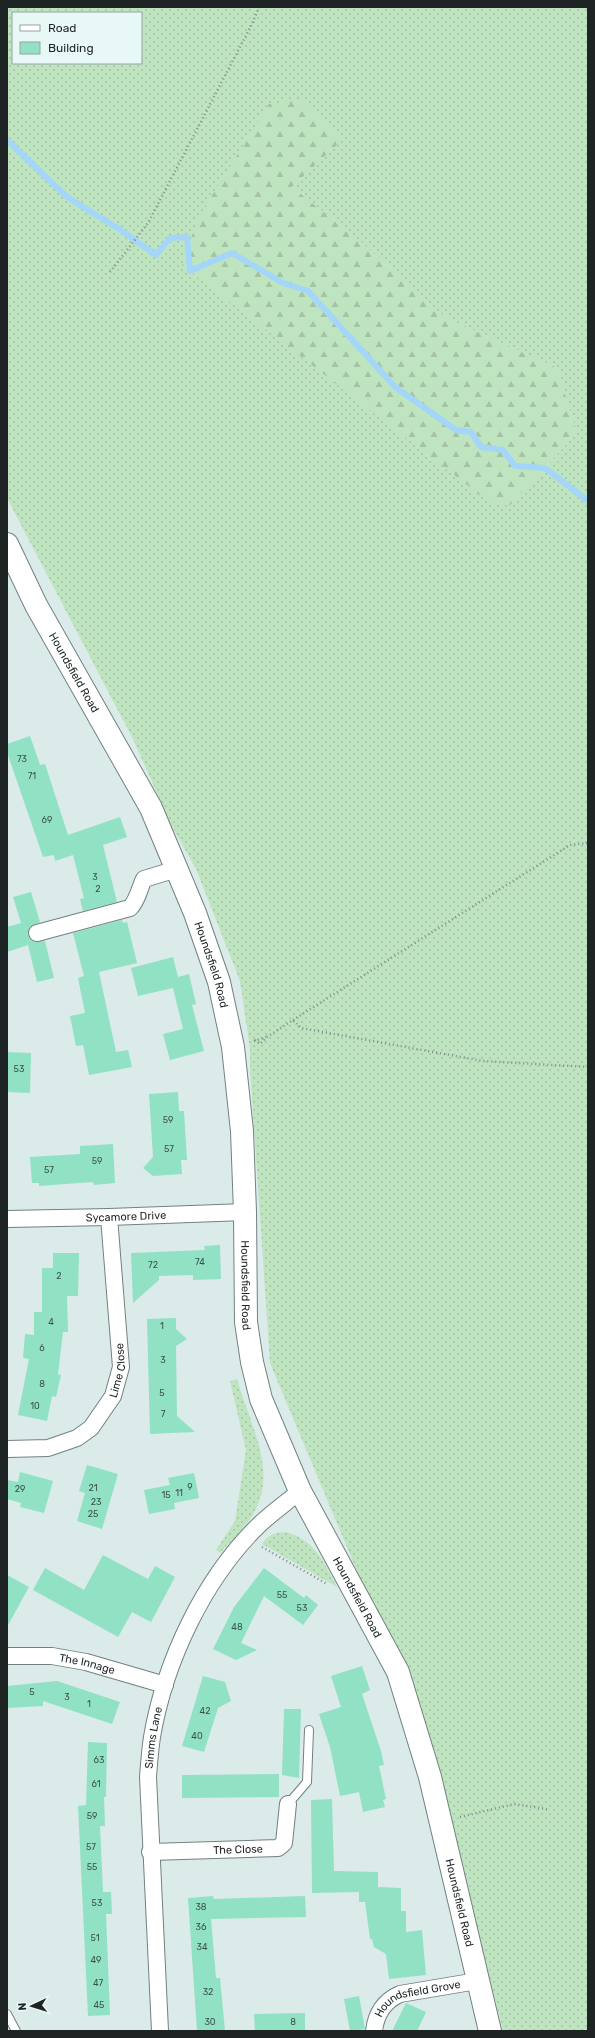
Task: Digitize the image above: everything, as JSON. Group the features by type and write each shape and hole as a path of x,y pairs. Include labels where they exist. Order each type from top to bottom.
{"street":[{"name":"Houndsfield Road","path":"7,544 36,605 151,808 195,913 219,982 233,1047 242,1131 245,1212 246,1322 252,1362 261,1399 300,1491 398,1672 430,1777 476,1981 490,2031"},
{"path":"37,933 130,908 136,902 138,890 144,879 177,868"},
{"name":"Sycamore Drive","path":"7,1219 109,1218 245,1212"},
{"name":"Lime Close","path":"7,1449 48,1448 77,1438 91,1428 113,1396 121,1367 109,1218"},
{"name":"Simms Lane","path":"160,2031 150,1852 148,1777 152,1737 165,1684 176,1652 221,1569 260,1524 300,1491"},
{"name":"The Innage","path":"7,1656 52,1656 86,1662 165,1684"},
{"name":"The Close","path":"150,1852 278,1848 284,1843 288,1804"},
{"name":"Houndsfield Grove","path":"374,2031 375,2019 389,1999 400,1994 476,1981"}],"lane":[{"path":"288,1804 307,1782 309,1730"},
{"path":"7,2014 16,2031"}],"path":[{"path":"110,272 148,223 252,24 259,7"},
{"path":"267,1037 255,1040 260,1044 267,1037 293,1020 570,845 588,842"},
{"path":"293,1020 301,1028 483,1061 588,1067"},
{"path":"247,1538 360,1604"},
{"path":"441,1822 514,1804 546,1808"}],"green space":[{"path":"7,7 588,7 588,2031 503,2031 463,1872 372,1607 270,1363 250,1068 250,1049 240,981 196,869 170,823 134,741 7,498","holes":["341,140 292,187 361,242 434,309 449,319 557,368 577,433 510,505 493,505 183,265"]},
{"path":"303,99 342,140 292,187 361,242 434,309 449,319 557,368 577,433 510,505 493,505 182,265 198,218 269,104"},
{"path":"237,1379 260,1448 263,1465 263,1482 260,1499 249,1521 220,1553 216,1550 235,1521 246,1450 230,1381"},
{"path":"285,1532 295,1535 311,1546 323,1561 337,1587 262,1544 272,1535"}],"building":[{"path":"30,736 40,765 45,764 68,835 120,817 127,837 103,845 117,902 83,911 80,899 84,898 73,855 55,861 54,855 43,857 7,752 7,744"},
{"path":"31,892 40,922 30,927 28,935 34,942 45,941 54,978 37,982 28,945 7,952 7,927 21,923 13,897"},
{"path":"122,920 123,923 127,922 137,963 99,972 116,1052 128,1050 132,1067 89,1075 83,1045 76,1046 70,1016 85,1013 78,978 84,976 73,933"},
{"path":"173,957 178,977 189,974 196,1004 192,1005 204,1051 170,1060 163,1034 183,1029 173,988 138,996 131,968"},
{"path":"7,1052 31,1053 30,1093 7,1092"},
{"path":"178,1092 179,1111 184,1111 187,1160 181,1160 182,1174 153,1176 143,1168 153,1157 149,1094"},
{"path":"113,1144 115,1183 94,1185 93,1182 39,1186 39,1183 32,1183 30,1157 80,1154 80,1146"},
{"path":"220,1245 221,1279 193,1280 193,1275 159,1276 159,1280 133,1303 131,1253 205,1250 204,1246"},
{"path":"53,1253 79,1253 78,1296 67,1296 68,1332 63,1332 58,1374 61,1375 56,1397 52,1396 47,1421 18,1415 29,1359 23,1358 25,1334 34,1335 34,1312 42,1312 42,1268 53,1268"},
{"path":"176,1318 176,1329 187,1339 176,1346 177,1416 195,1432 150,1434 147,1319"},
{"path":"87,1465 118,1474 102,1529 77,1521 85,1493 79,1491"},
{"path":"20,1472 53,1481 44,1513 20,1507 21,1503 7,1499 7,1480 18,1482"},
{"path":"194,1473 199,1498 174,1503 175,1509 149,1514 144,1490 170,1485 168,1478"},
{"path":"103,1555 148,1579 155,1566 175,1577 151,1622 132,1612 118,1637 33,1590 45,1568 84,1590"},
{"path":"264,1568 304,1598 306,1595 318,1605 303,1625 264,1596 241,1643 257,1650 236,1660 213,1649 234,1607"},
{"path":"7,1575 29,1587 7,1627"},
{"path":"362,1666 370,1690 362,1694 381,1751 384,1765 379,1766 386,1799 383,1800 385,1807 363,1812 359,1792 340,1796 330,1747 319,1714 341,1707 331,1676"},
{"path":"203,1676 225,1682 231,1701 218,1708 204,1752 182,1746"},
{"path":"57,1681 120,1702 112,1724 43,1701 43,1706 7,1708 7,1686"},
{"path":"284,1709 301,1709 299,1778 282,1775"},
{"path":"88,1742 107,1743 106,1797 104,1797 105,1826 100,1826 103,1892 111,1892 112,1914 106,1914 110,2015 88,2016 78,1806 86,1805"},
{"path":"279,1774 279,1797 182,1798 182,1775"},
{"path":"332,1799 334,1871 378,1872 378,1887 401,1888 401,1911 406,1911 406,1932 422,1930 426,1975 389,1979 386,1954 374,1947 372,1939 370,1939 365,1902 359,1902 359,1892 312,1893 311,1800"},
{"path":"213,1896 214,1899 305,1896 306,1917 211,1919 216,1978 220,1978 225,2031 197,2031 188,1898"},
{"path":"359,1996 365,2029 350,2031 344,1999"},
{"path":"406,2003 426,2012 417,2031 392,2031"},
{"path":"305,2013 305,2031 255,2031 254,2014"}],"waterway":[{"path":"7,140 67,197 119,229 156,255 170,238 187,237 190,271 232,253 283,283 308,291 395,387 456,430 471,432 481,447 503,450 515,466 545,468 588,501"}]}
